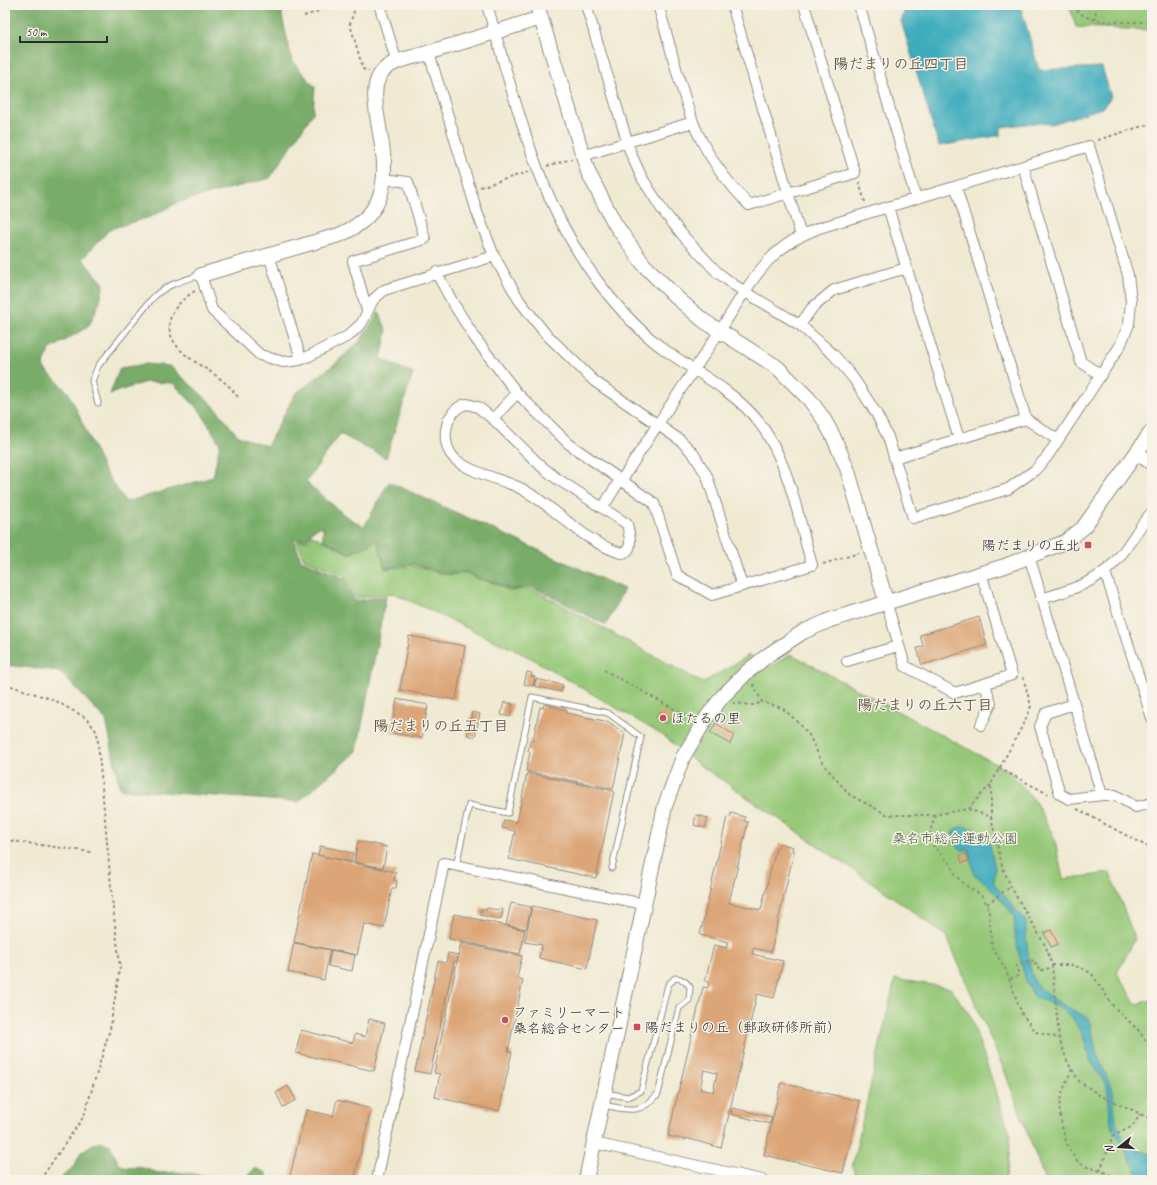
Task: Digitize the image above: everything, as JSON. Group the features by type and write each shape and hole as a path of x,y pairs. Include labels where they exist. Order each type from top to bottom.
{"street":[{"path":"385,5 380,7 397,63"},
{"path":"436,272 475,338 517,393 570,444 654,503 677,575 712,595 812,565 782,465 772,442 758,421 737,399 652,340 599,284 562,226 537,170 487,5"},
{"path":"586,5 627,142 642,178 677,228 717,272 745,292 800,325 834,355 862,390 882,426 913,518 1001,492 1014,486 1041,464 1120,346 1125,335 1130,313 1130,288 1089,146 819,228 801,236 780,250 769,260 745,292 693,369 603,507"},
{"path":"658,5 693,122 707,151 722,173 749,205 855,173 804,5"},
{"path":"732,5 801,236"},
{"path":"860,8 916,198"},
{"path":"494,256 436,272 384,290 373,300 362,323 348,336 301,359 283,362 260,355 212,310 203,280 269,255 339,235 354,227 367,215 378,199 384,180 384,157 374,95 379,76 384,69 397,63 495,32 539,12 578,157 605,207 634,252 656,279 677,298 720,331 777,367 805,394 823,418 833,436 847,468 905,666 955,693 1012,676 981,573"},
{"path":"429,53 469,190 494,256 519,300 544,332 594,381 686,446 699,461 707,476 742,586"},
{"path":"578,157 693,122"},
{"path":"1023,166 1081,362 1101,375"},
{"path":"368,310 353,261 425,239 408,182 384,180"},
{"path":"956,187 1026,419 1058,440"},
{"path":"888,207 959,439"},
{"path":"269,255 301,359"},
{"path":"800,325 812,308 834,290 906,268"},
{"path":"493,419 517,393"},
{"path":"462,405 473,405 493,419 541,466 556,478 603,507 627,524 630,544 625,553 614,551 585,536 543,503 519,488 456,460 448,451 445,439 453,411 462,405"},
{"path":"894,458 1026,419"},
{"path":"586,1180 665,806 672,783 683,757 697,732 722,697 746,672 779,646 803,632 830,620 886,601 1006,566 1066,542 1083,528 1152,431"},
{"path":"1137,453 1152,463"},
{"path":"1041,599 1092,581 1105,572 1115,562 1152,512"},
{"path":"1029,556 1102,795"},
{"path":"1105,572 1152,718"},
{"path":"847,661 898,646"},
{"path":"981,725 991,704 985,684"},
{"path":"1074,704 1046,713 1040,726 1060,794 1069,798 1115,795 1136,808 1152,803"},
{"path":"378,1180 444,863 644,904"},
{"path":"594,1143 762,1180"}],"lane":[{"path":"98,403 92,381 98,366 150,300 171,284 203,280"},
{"path":"456,866 469,805 508,813 532,697 608,713 640,737 612,868"},
{"path":"675,978 680,978 686,981 690,987 689,1000 679,1008 658,1094 648,1105 639,1109 603,1099 628,1096 641,1091 668,984 675,978"}],"path":[{"path":"304,16 337,5"},
{"path":"356,5 350,24 364,69 379,76"},
{"path":"860,8 884,5"},
{"path":"1073,5 1085,17 1095,20 1152,23"},
{"path":"1093,5 1104,5"},
{"path":"1095,20 1096,6"},
{"path":"1089,146 1095,140 1152,123"},
{"path":"469,190 578,157"},
{"path":"855,173 866,206"},
{"path":"203,280 176,306 170,317 168,328 177,347 226,383 239,398"},
{"path":"812,565 817,566 860,552"},
{"path":"604,670 695,720"},
{"path":"968,808 991,784 1024,723 1031,706 1021,671"},
{"path":"752,682 762,702"},
{"path":"5,684 54,700 86,718 96,732 120,966 110,1029 84,1116 40,1180"},
{"path":"731,704 754,705 762,702 782,708 797,721 808,735 823,764 850,795 888,815 935,815 968,808 990,817"},
{"path":"991,784 990,817 1002,866 1011,887 1046,947 1052,966 1059,1038 1072,1069 1079,1081 1099,1095 1151,1120 1152,1113"},
{"path":"935,815 930,832 934,847 951,865 956,876 964,885 981,895 987,904 992,947 1010,979 1019,1007 1032,1028 1041,1035 1059,1038"},
{"path":"5,840 91,852"},
{"path":"5,876 10,840"},
{"path":"987,904 1011,887"},
{"path":"1010,979 1020,975 1016,966 1032,960 1034,965 1037,964 1040,971 1052,966 1071,965 1082,968 1092,974 1112,1006 1134,1026 1152,1052"},
{"path":"1072,1069 1060,1102 1064,1131 1073,1158 1086,1167 1108,1174 1116,1180"},
{"path":"1100,1171 1113,1136 1133,1126 1140,1114"}],"green space":[{"path":"5,5 282,5 282,16 292,61 315,87 313,113 270,178 179,202 150,217 110,229 82,259 104,284 100,301 89,326 49,350 43,367 69,393 103,469 126,502 213,477 220,444 200,411 173,383 146,382 110,394 120,368 146,364 170,366 213,405 238,436 267,446 295,394 336,363 360,341 379,312 387,331 381,359 413,373 386,458 340,434 306,482 343,514 364,527 389,482 624,589 606,625 531,586 511,590 494,582 477,578 467,572 447,574 413,564 385,568 378,539 350,553 323,539 323,526 313,530 308,539 294,539 301,560 344,578 355,601 386,596 357,751 298,802 120,789 106,720 59,671 5,665"},
{"path":"1069,5 1152,5 1152,30 1076,27"},
{"name":"桑名市総合運動公園","path":"312,535 350,554 377,541 385,569 413,566 447,575 467,573 477,579 494,583 510,591 531,588 703,683 749,655 770,667 791,654 1009,771 1035,801 1054,837 1063,879 1110,873 1135,939 1117,973 1136,1004 1152,1000 1152,1180 1045,1180 1006,1075 947,937 893,897 694,761 664,736 531,658 393,593 356,598 344,575 304,559 297,540 309,541"},
{"path":"895,979 950,988 970,1015 1011,1136 1008,1167 1005,1180 865,1180 858,1178 852,1167"},
{"path":"103,1142 110,1145 119,1164 127,1168 139,1167 159,1173 177,1172 241,1180 58,1180 72,1169 81,1152 93,1144"},
{"path":"255,1168 266,1173 268,1180 243,1180"}],"water":[{"path":"915,5 1020,5 1039,70 1102,67 1111,97 1102,108 1052,124 1034,123 1001,127 1001,135 939,146 901,21 905,8"},
{"path":"962,826 987,833 995,868 994,884 1026,921 1028,957 1036,984 1051,997 1090,1019 1096,1052 1113,1091 1116,1123 1125,1142 1152,1155 1152,1180 1141,1180 1111,1124 1107,1086 1090,1060 1083,1036 1073,1019 1062,1009 1034,996 1026,982 1015,937 1014,915 987,884 974,874 968,848 963,851 953,842 953,831"}],"building":[{"path":"979,617 987,645 922,665 917,648 923,646 920,635"},
{"path":"409,636 465,646 456,700 400,690"},
{"path":"527,672 532,673 531,676 535,677 533,686 524,684"},
{"path":"536,679 563,685 561,692 534,686"},
{"path":"397,699 428,705 422,738 391,733"},
{"path":"504,702 513,704 510,717 501,715"},
{"path":"544,704 567,710 566,713 609,722 625,734 613,789 526,771 530,752 528,751 530,740 533,741 540,707 543,708"},
{"name":"ほたるの里","path":"660,711 671,718 667,724 656,718"},
{"path":"472,712 480,714 475,737 467,735"},
{"path":"716,723 734,735 730,744 710,733"},
{"path":"527,773 614,791 596,878 509,859 515,831 502,828 504,820 517,822"},
{"path":"731,813 745,817 744,821 748,822 729,903 761,910 776,848 778,848 779,843 793,847 792,851 794,852 771,952 753,948 752,954 783,961 774,998 757,994 721,1148 686,1138 686,1140 668,1136 703,987 708,988 709,982 705,981 714,945 726,948 728,942 700,935 727,817 730,818","holes":["704,1070 717,1073 713,1092 700,1089"]},
{"path":"696,815 708,818 705,828 694,825"},
{"path":"358,841 387,847 383,868 354,862"},
{"path":"320,846 353,853 351,862 318,855"},
{"path":"968,853 970,860 962,863 960,856"},
{"path":"312,854 396,872 394,880 397,881 396,888 392,888 384,928 364,924 357,955 294,942"},
{"path":"511,903 531,907 526,929 506,925"},
{"path":"532,906 597,920 587,969 539,958 542,945 525,942"},
{"path":"481,908 486,910 487,908 499,910 500,908 503,909 501,919 480,915"},
{"path":"454,914 525,930 520,954 449,939"},
{"path":"1051,930 1058,944 1051,947 1044,933"},
{"path":"294,943 330,950 324,980 288,972"},
{"path":"461,943 522,956 517,978 523,980 508,1051 512,1052 499,1111 435,1097 440,1074 434,1073"},
{"path":"331,950 355,955 352,971 328,966"},
{"path":"448,953 458,955 457,962 454,961 430,1074 415,1071 438,961 446,963"},
{"path":"369,1019 385,1023 374,1071 296,1053 301,1030 353,1043 355,1034 365,1037"},
{"path":"781,1083 860,1101 843,1173 764,1155"},
{"path":"288,1086 296,1100 283,1107 276,1093"},
{"path":"337,1100 371,1109 354,1180 289,1180 306,1110 333,1116"},
{"path":"732,1108 772,1117 770,1124 731,1114"}],"place":[{"name":"陽だまりの丘北","path":"1088,545"},
{"name":"ほたるの里","path":"663,718"},
{"name":"ファミリーマート 桑名総合センター","path":"505,1020"},
{"name":"陽だまりの丘（郵政研修所前）","path":"637,1027"}],"district":[{"name":"陽だまりの丘四丁目","path":"901,64"},
{"name":"陽だまりの丘六丁目","path":"925,705"},
{"name":"陽だまりの丘五丁目","path":"441,726"}]}
